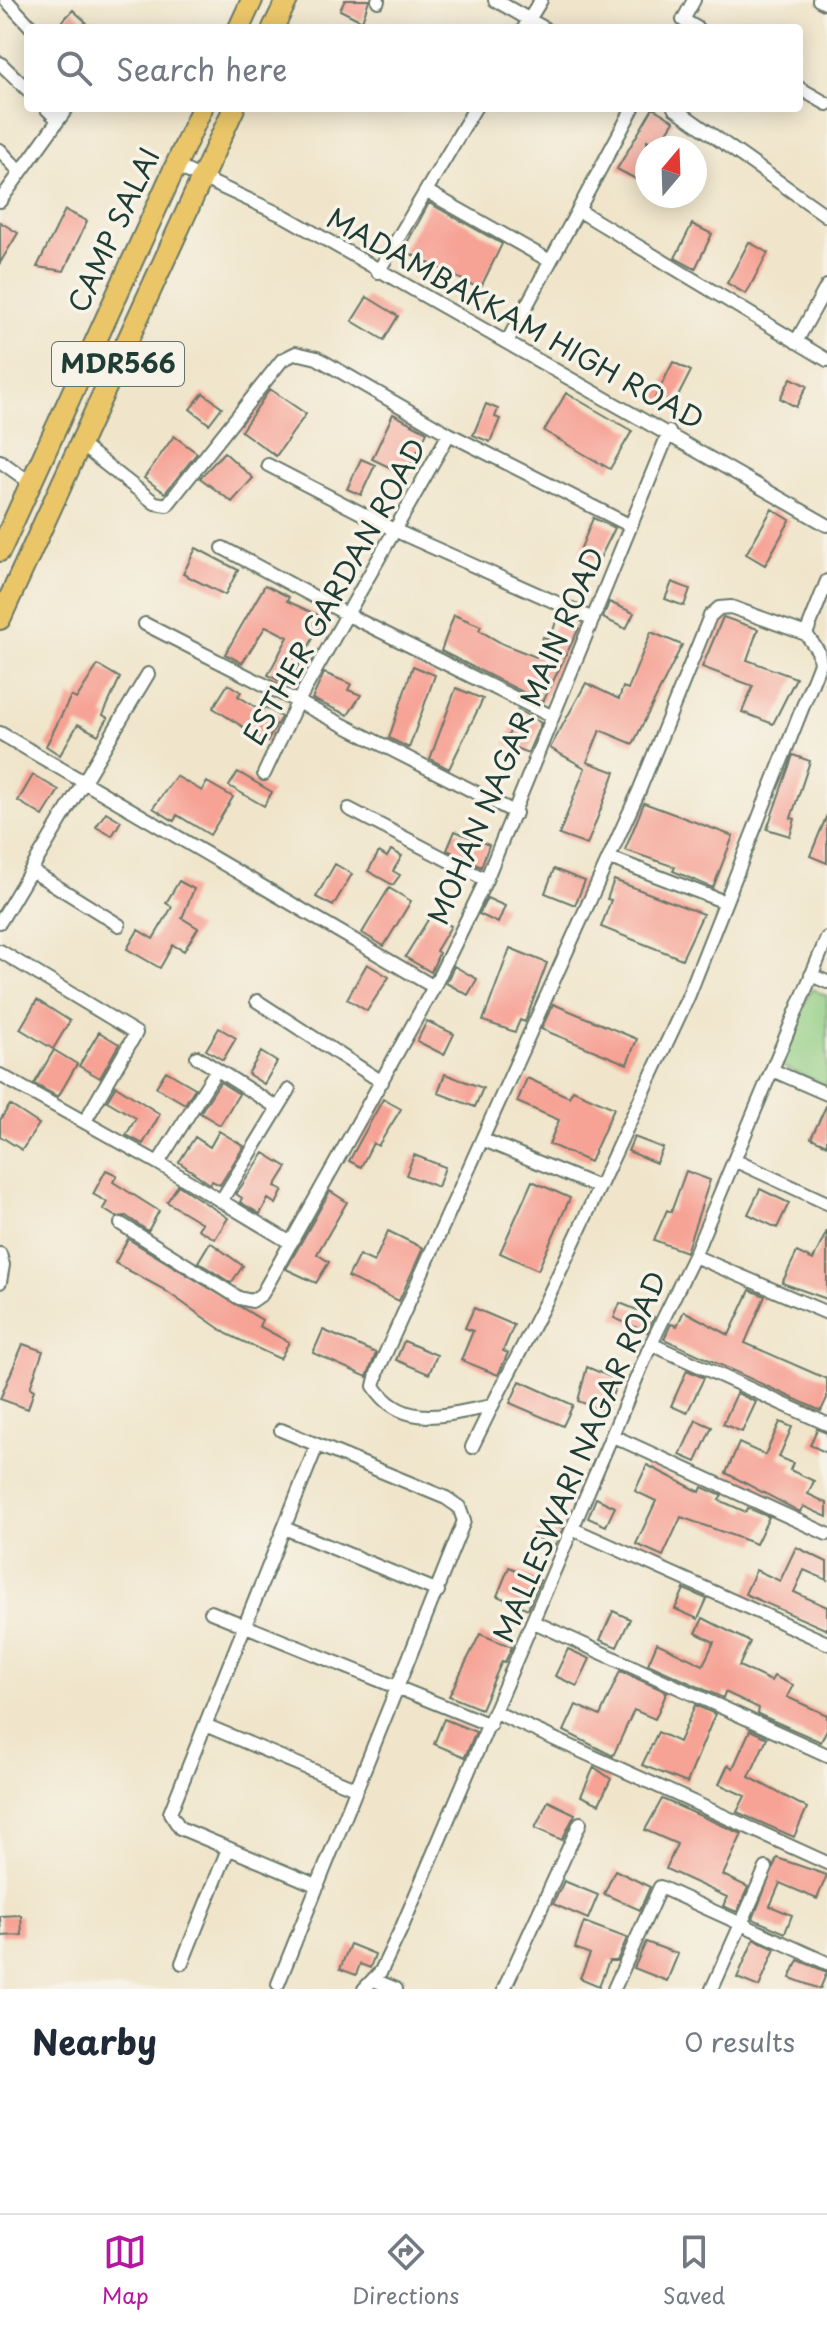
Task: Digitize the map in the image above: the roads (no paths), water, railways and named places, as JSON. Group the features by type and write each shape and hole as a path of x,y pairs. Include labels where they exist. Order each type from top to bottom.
{"main road":[{"path":"241,24 252,0"},
{"path":"275,24 287,0"},
{"name":"CAMP SALAI","path":"0,551 200,112"},
{"name":"CAMP SALAI","path":"0,619 232,112"}],"street":[{"path":"6,0 28,24"},
{"path":"495,0 527,24 541,0"},
{"path":"690,24 683,20 694,0"},
{"path":"819,0 827,4"},
{"path":"0,63 24,86"},
{"path":"803,90 827,104"},
{"path":"50,112 58,120"},
{"path":"0,201 64,112"},
{"path":"378,272 473,112"},
{"path":"507,342 631,112"},
{"path":"680,112 827,216"},
{"path":"0,150 20,172"},
{"name":"MADAMBAKKAM HIGH ROAD","path":"174,165 286,217 378,272 669,432 827,525"},
{"path":"426,191 550,261"},
{"path":"578,210 827,360"},
{"path":"796,342 827,286"},
{"path":"81,445 155,503 167,505 282,360 296,353 317,358 449,434 629,525"},
{"name":"MOHAN NAGAR MAIN ROAD","path":"121,1224 239,1298 252,1301 262,1294 434,987 486,880 516,813 551,716 669,432"},
{"name":"ESTHER GARDAN ROAD","path":"264,774 297,703 449,434"},
{"path":"0,461 31,483"},
{"path":"268,465 394,530 593,619"},
{"path":"223,548 346,614 551,716"},
{"path":"806,634 827,581"},
{"path":"472,1447 547,1299 688,997 820,663 818,651 806,634 731,607 719,608 710,616 610,858 378,1370 374,1386 384,1402 407,1414 443,1416 492,1406"},
{"path":"145,624 516,813"},
{"path":"0,922 85,785 148,674"},
{"path":"0,733 434,987"},
{"path":"349,809 486,880"},
{"path":"610,858 725,902"},
{"path":"32,871 119,925"},
{"name":"MALLESWARI NAGAR ROAD","path":"364,1989 388,1959 651,1344 694,1256 827,938"},
{"path":"0,951 136,1033"},
{"path":"811,975 827,982"},
{"path":"257,1001 382,1082"},
{"path":"85,1121 144,1020"},
{"path":"197,1057 278,1108"},
{"path":"772,1070 827,1094"},
{"path":"158,1163 216,1071"},
{"path":"0,1075 158,1163 291,1243"},
{"path":"221,1201 289,1090"},
{"path":"484,1140 598,1187"},
{"path":"734,1160 827,1203"},
{"path":"0,1254 3,1265 0,1282"},
{"path":"694,1256 827,1313"},
{"path":"651,1344 827,1424"},
{"path":"278,1984 464,1526 459,1507 434,1493 281,1430"},
{"path":"613,1436 827,1534"},
{"path":"317,1445 170,1813 180,1828 318,1886"},
{"path":"284,1528 438,1591"},
{"path":"573,1529 827,1643"},
{"path":"211,1612 490,1725"},
{"path":"534,1622 827,1755"},
{"path":"495,1712 827,1863"},
{"path":"205,1725 357,1789"},
{"path":"504,1989 580,1823"},
{"path":"182,1963 228,1849"},
{"path":"712,1989 766,1868"},
{"path":"614,1989 660,1887 827,1963"},
{"path":"374,1980 396,1989"}]}
